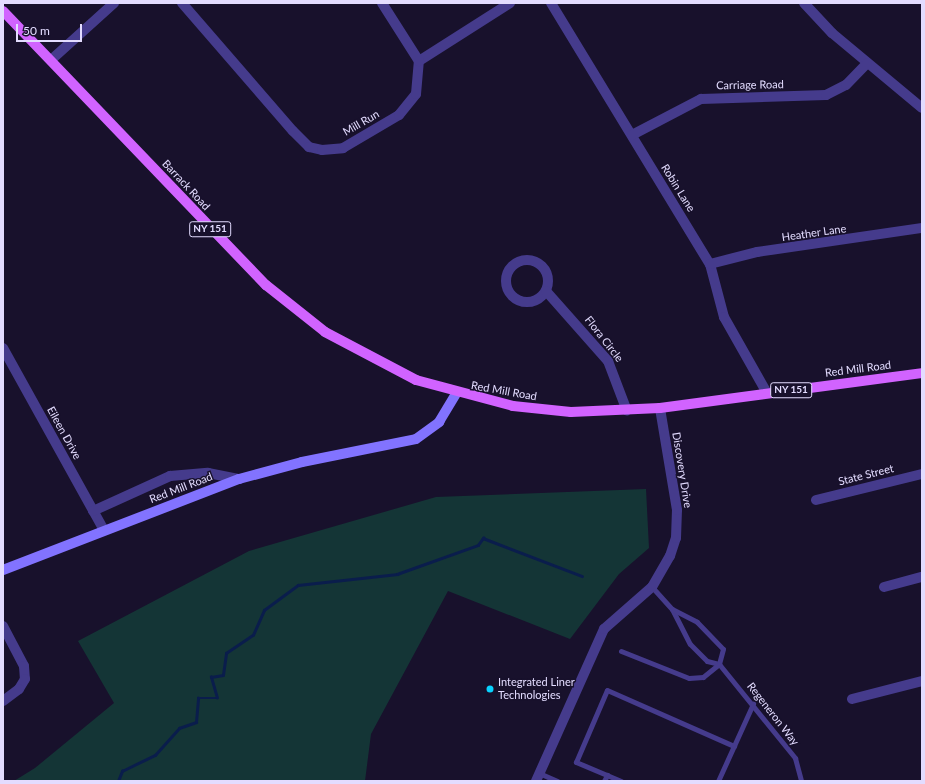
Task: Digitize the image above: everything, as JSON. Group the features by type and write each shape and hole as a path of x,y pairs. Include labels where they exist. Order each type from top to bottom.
{"main road":[{"name":"Barrack Road","path":"3,11 240,260 291,306 356,351 416,380 456,394"},
{"name":"Red Mill Road","path":"456,394 544,410 627,411 660,408 922,373"}],"street":[{"path":"51,60 114,3"},
{"name":"Mill Run","path":"182,3 293,132 309,146 322,150 343,148 410,105 420,75 419,61"},
{"path":"382,3 419,61 510,3"},
{"name":"Robin Lane","path":"551,3 710,264 724,317 767,393"},
{"path":"804,3 867,63 922,108"},
{"name":"Carriage Road","path":"632,136 701,99 826,95 846,85 867,63"},
{"name":"Heather Lane","path":"710,264 757,252 922,228"},
{"path":"528,260 541,265 548,277 546,291 530,302 516,299 507,289 510,269 528,260"},
{"name":"Flora Circle","path":"546,291 608,361 627,411"},
{"name":"Eileen Drive","path":"3,348 104,530"},
{"name":"Red Mill Road","path":"3,570 239,479 302,462 416,439 439,422 456,394"},
{"name":"Discovery Drive","path":"538,777 604,629 652,587 670,556 676,538 677,510 660,408"},
{"path":"93,511 170,476 196,473 239,479"},
{"name":"State Street","path":"816,500 922,474"},
{"path":"884,587 922,577"},
{"path":"3,626 24,666 25,679 19,689 3,701"},
{"path":"852,699 922,681"}],"lane":[{"name":"Regeneron Way","path":"652,587 672,609 690,644 707,661 718,664 753,704 795,758 801,781"},
{"name":"Regeneron Way","path":"672,609 697,622 722,649 718,664"},
{"path":"621,651 689,678 703,677 718,664"},
{"path":"621,781 576,762 607,690 734,746"},
{"path":"718,781 753,704"},
{"path":"604,781 607,775"},
{"path":"538,777 556,781"}],"green space":[{"path":"646,489 649,548 619,574 570,639 448,591 371,734 365,781 14,781 35,768 114,703 78,641 249,551 436,497"}],"waterway":[{"path":"118,781 122,771 155,755 179,728 196,722 198,698 217,698 211,677 223,675 226,653 253,635 264,610 298,585 397,574 478,545 483,538 582,576"}],"place":[{"name":"Integrated Liner Technologies","path":"490,689"}]}
